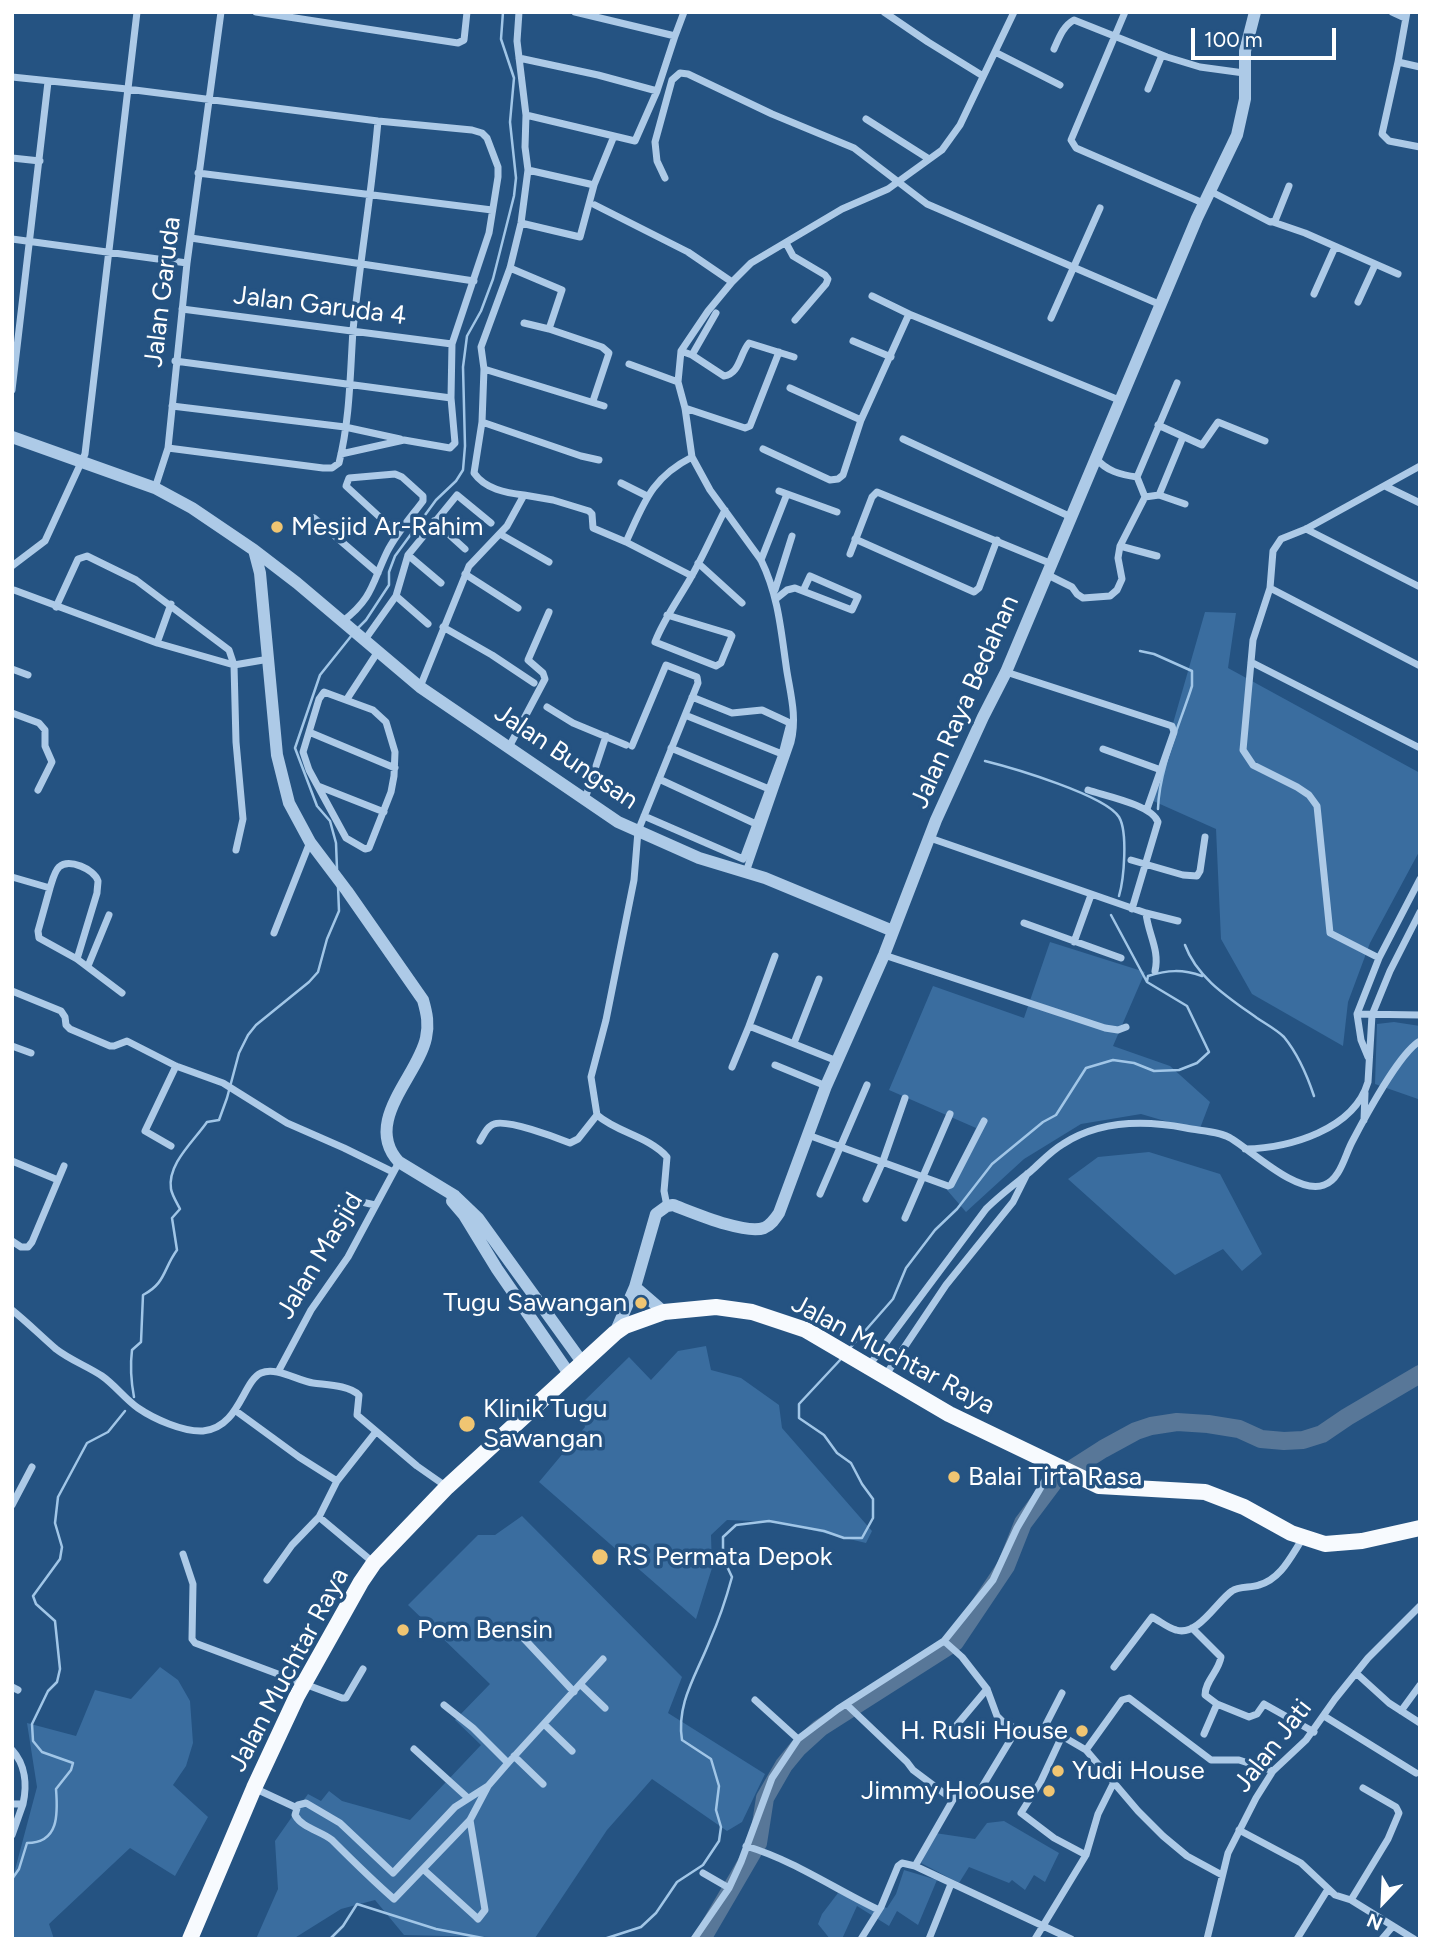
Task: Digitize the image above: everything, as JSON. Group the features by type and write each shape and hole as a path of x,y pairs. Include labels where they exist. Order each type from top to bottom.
{"highway":[{"name":"Jalan Muchtar Raya","path":"190,1939 254,1787 304,1682 374,1563 447,1487 615,1333 625,1326 664,1312 716,1307 752,1312 806,1330 884,1378 985,1433 1099,1486 1205,1492 1244,1507 1303,1538 1325,1544 1347,1544 1420,1528"}],"street":[{"path":"12,566 45,541 83,461 137,12"},
{"name":"Jalan Garuda","path":"155,488 168,448 175,361 221,12"},
{"path":"256,12 458,43 464,40 467,12"},
{"path":"519,12 517,41 527,116 525,147 528,170 521,223 510,268 481,348 484,369 482,422 474,473 481,481 497,489 553,500 589,511 592,514 593,528 692,576"},
{"path":"575,12 674,36"},
{"path":"619,22 623,12"},
{"path":"527,116 635,141 657,91 684,12"},
{"path":"884,12 983,76"},
{"path":"746,872 794,727 776,595 761,561 701,477 692,457 685,408 678,382 681,351 732,282 751,263 842,209 900,181 942,149 960,125 1014,12"},
{"path":"1125,12 1071,140 1072,144 1203,203"},
{"name":"Jalan Raya Bedahan","path":"667,1206 673,1205 755,1230 765,1228 779,1213 826,1086 884,955 959,768 1006,672 1203,203 1224,166 1240,127 1245,99 1245,51 1255,12"},
{"path":"1392,12 1406,15 1382,134 1389,141 1420,147"},
{"path":"1054,49 1059,36 1075,16 1162,55 1200,67 1244,73"},
{"path":"995,52 1060,85"},
{"path":"1148,89 1162,55"},
{"path":"519,58 657,91"},
{"path":"1398,62 1420,67"},
{"path":"666,178 657,161 655,142 672,80 680,73 694,76 772,114 842,142 872,160 927,204 1161,305"},
{"path":"12,77 482,133 487,138 498,167 498,185 489,233 452,344 451,398 456,438 453,446 443,448 345,427 172,407"},
{"path":"12,390 48,82"},
{"path":"866,119 929,159"},
{"path":"168,448 323,468 336,466 341,454 351,384 353,331 372,194 378,121"},
{"path":"521,223 580,237 594,185 614,136"},
{"path":"12,158 40,162"},
{"path":"528,170 594,185"},
{"path":"198,173 492,210"},
{"path":"1273,222 1289,186"},
{"path":"1210,191 1268,222 1305,233 1398,274"},
{"path":"596,205 688,252 732,282"},
{"path":"1051,318 1100,208"},
{"path":"191,238 474,281"},
{"path":"12,239 187,263"},
{"path":"786,243 793,256 828,279 795,320"},
{"path":"1314,294 1335,247"},
{"path":"1358,302 1375,265"},
{"path":"510,268 562,290 549,329"},
{"path":"872,296 909,314 1119,400"},
{"name":"Jalan Garuda 4","path":"182,309 452,344"},
{"path":"692,355 716,313"},
{"path":"763,449 830,480 838,480 843,475 861,420 909,314"},
{"path":"524,323 602,347 609,352 593,401"},
{"path":"853,341 891,357"},
{"path":"681,351 724,376 735,372 750,343 794,357"},
{"path":"685,408 745,428 750,426 779,352"},
{"path":"175,361 451,398"},
{"path":"629,364 678,382"},
{"path":"484,369 604,406"},
{"path":"850,554 872,497 877,492 997,540 1050,570 1083,598 1110,596 1117,590 1122,579 1118,558 1121,546 1145,496 1137,477 1177,383"},
{"path":"790,388 861,420"},
{"path":"482,422 599,460"},
{"path":"1158,425 1203,445 1218,422 1265,441"},
{"name":"Jalan Bungsan","path":"12,437 83,461 176,498 254,550 419,687 604,813 699,858 746,872 893,931"},
{"path":"1159,495 1183,437"},
{"path":"903,439 1071,517"},
{"path":"341,454 404,440"},
{"path":"626,542 647,496 671,468 692,457"},
{"path":"1096,457 1101,464 1116,473 1137,477"},
{"path":"1379,958 1330,933 1317,806 1309,795 1297,787 1253,765 1243,750 1253,640 1270,588 1276,544 1420,466"},
{"path":"346,625 365,600 387,551 423,501 421,492 395,474 349,478 346,486 398,534"},
{"path":"621,483 647,496"},
{"path":"1385,486 1420,503"},
{"path":"761,561 783,492 837,512"},
{"path":"361,640 396,596 408,555 457,495 491,523"},
{"path":"419,687 469,566 500,534 524,495"},
{"path":"1145,496 1159,495 1185,504"},
{"path":"667,615 730,634 731,641 721,663 716,666 655,642 667,615 692,576 725,510"},
{"path":"314,518 378,573"},
{"path":"434,521 465,550"},
{"path":"1306,529 1420,587"},
{"path":"500,534 549,562"},
{"path":"776,595 792,536"},
{"path":"855,539 974,592 979,588 997,540"},
{"path":"1121,546 1157,556"},
{"path":"254,550 260,573 277,755 289,803 310,842 423,1000 429,1022 426,1041 390,1111 387,1126 389,1146 396,1167"},
{"path":"408,555 441,583"},
{"path":"56,607 78,559 87,556 136,580 229,650 234,665 236,742 243,819 236,850"},
{"path":"698,563 742,603"},
{"path":"465,574 518,608"},
{"path":"776,595 795,589 851,610 858,597 810,576 803,591"},
{"path":"1270,588 1420,666"},
{"path":"14,590 157,643 234,665 269,659"},
{"path":"396,596 428,624"},
{"path":"157,643 170,604"},
{"path":"509,747 545,679 543,673 528,660 549,612"},
{"path":"443,627 534,683"},
{"path":"347,699 377,653"},
{"path":"1251,662 1420,748"},
{"path":"547,707 573,723 629,745 666,665 697,677 698,683 638,831 634,880 606,1020 591,1077 597,1115 608,1125 660,1149 667,1157 664,1191 667,1206 656,1214 635,1287 615,1333"},
{"path":"12,669 28,675"},
{"path":"1006,672 1172,726 1174,732 1147,809"},
{"path":"324,692 347,699 373,710 386,722 395,752 391,792 372,845 365,849 346,838 303,752 319,699 324,692"},
{"path":"644,816 742,859 782,754 789,720 762,710 735,714 692,697"},
{"path":"12,713 39,723 45,730 45,746 52,762 38,790"},
{"path":"685,715 782,754"},
{"path":"309,732 395,768"},
{"path":"585,799 606,736"},
{"path":"671,748 769,789"},
{"path":"1103,749 1161,770"},
{"path":"659,779 756,824"},
{"path":"318,786 384,812"},
{"path":"1088,790 1147,809 1156,815 1158,822 1132,909"},
{"path":"1131,860 1146,866 1197,876 1205,837"},
{"path":"930,838 1146,914 1178,922"},
{"path":"274,933 310,842"},
{"path":"77,959 98,882 93,873 71,863 61,865 56,870 40,922 39,938 88,966 122,993"},
{"path":"12,877 50,888"},
{"path":"1369,1061 1361,1040 1357,1014 1379,958 1420,879"},
{"path":"1074,942 1091,895"},
{"path":"1364,1122 1372,1015 1390,971 1420,912"},
{"path":"1146,914 1156,948 1155,971"},
{"path":"88,966 109,915"},
{"path":"1024,923 1121,958"},
{"path":"884,955 1105,1028 1118,1030 1126,1027"},
{"path":"732,1067 775,956"},
{"path":"794,1043 819,979"},
{"path":"12,991 61,1011 66,1026 70,1029 110,1046 127,1041 176,1066 223,1083 286,1123 441,1188 467,1212 533,1294 582,1362"},
{"path":"1357,1014 1420,1015"},
{"path":"749,1026 837,1061"},
{"path":"863,1365 986,1209 1063,1144 1092,1129 1132,1122 1155,1122 1230,1136 1274,1171 1307,1185 1321,1187 1331,1182 1337,1174 1394,1071 1414,1044 1420,1041"},
{"path":"12,1046 31,1053"},
{"path":"170,1146 145,1131 176,1066"},
{"path":"775,1066 826,1086"},
{"path":"820,1195 867,1085"},
{"path":"1245,1149 1261,1149 1328,1129 1365,1093"},
{"path":"866,1199 883,1161 905,1098"},
{"path":"905,1218 950,1114"},
{"path":"480,1141 489,1127 496,1123 531,1129 570,1143 578,1139 597,1115"},
{"path":"808,1135 946,1186 951,1185 984,1121"},
{"path":"12,1161 58,1180"},
{"path":"12,1241 21,1247 28,1247 32,1242 64,1166"},
{"name":"Jalan Masjid","path":"278,1372 311,1310 348,1257 396,1167"},
{"path":"884,1378 946,1285 1013,1202 1027,1174"},
{"path":"353,1200 375,1205"},
{"path":"467,1212 520,1303 570,1375"},
{"path":"635,1287 664,1312"},
{"path":"520,1303 533,1294"},
{"path":"12,1310 57,1349 102,1376 138,1408 177,1426 203,1431 217,1427 236,1411 261,1373 278,1372 303,1381 355,1391 359,1395 357,1415 375,1433 447,1487"},
{"path":"236,1411 337,1481"},
{"path":"268,1580 292,1545 318,1517 337,1481 375,1433"},
{"path":"12,1504 32,1467"},
{"path":"700,1936 729,1888 748,1847 772,1778 798,1739 945,1643 993,1580 1017,1528 1062,1469"},
{"path":"318,1517 374,1563"},
{"path":"1114,1667 1152,1617 1174,1630 1192,1628 1232,1591 1271,1580 1284,1567 1303,1538"},
{"path":"183,1554 193,1584 192,1639 195,1643 346,1698 363,1669"},
{"name":"Jalan Jati","path":"1207,1939 1227,1853 1273,1771 1314,1732 1356,1673 1420,1606"},
{"path":"514,1628 574,1692"},
{"path":"1192,1628 1221,1657 1205,1688 1205,1695 1217,1704 1250,1717 1257,1714 1264,1704 1314,1732"},
{"path":"945,1643 962,1657 986,1689 997,1716 1004,1723 1017,1729 1062,1736 1086,1750 1163,1836 1187,1856 1222,1875"},
{"path":"488,1786 454,1807 393,1873 334,1819 306,1803 300,1804 295,1815 330,1838 351,1861 394,1899 470,1820 488,1786 603,1659"},
{"path":"1356,1673 1401,1711 1420,1723"},
{"path":"581,1685 605,1708"},
{"path":"1401,1711 1420,1685"},
{"path":"950,1733 986,1689"},
{"path":"1042,1732 1062,1693"},
{"path":"1086,1750 1122,1700 1129,1698 1211,1760 1239,1760 1273,1771"},
{"path":"755,1700 798,1739"},
{"path":"1204,1734 1217,1704"},
{"path":"444,1705 473,1728 508,1763"},
{"path":"849,1708 913,1770 953,1800"},
{"path":"1324,1716 1416,1773"},
{"path":"544,1724 572,1751"},
{"path":"915,1866 953,1800 960,1793 979,1792 1017,1729"},
{"path":"1062,1736 1041,1781 1021,1813 1054,1838 1086,1855"},
{"path":"414,1749 468,1798"},
{"path":"12,1750 26,1781 23,1804 12,1835"},
{"path":"514,1756 543,1784"},
{"path":"1035,1939 1086,1855 1098,1814 1114,1782"},
{"path":"254,1787 297,1808"},
{"path":"1352,1900 1388,1839 1399,1813 1396,1807 1363,1788"},
{"path":"12,1804 23,1804"},
{"path":"423,1869 475,1917 478,1919 485,1913 470,1820"},
{"path":"1239,1830 1301,1863 1339,1897 1352,1900 1414,1939"},
{"path":"748,1847 809,1871 879,1910"},
{"path":"862,1939 879,1910 898,1866 902,1863 915,1866 1044,1924 1071,1939"},
{"path":"703,1873 729,1888"},
{"path":"929,1939 951,1884"},
{"path":"1297,1939 1328,1889"},
{"path":"1382,1939 1393,1926"}],"shaded area":[{"path":"1205,612 1236,613 1228,668 1420,773 1420,850 1370,943 1348,1002 1343,1046 1252,994 1221,939 1216,829 1151,800"},
{"path":"1050,942 1145,972 1113,1046 1170,1066 1210,1102 1199,1131 1141,1114 1081,1124 1024,1159 966,1212 947,1190 976,1128 889,1090 933,986 1024,1018"},
{"path":"1394,1022 1420,1026 1418,1099 1375,1084 1377,1024"},
{"path":"1149,1152 1220,1174 1262,1254 1242,1271 1223,1249 1175,1275 1068,1179 1098,1157"},
{"path":"706,1346 711,1370 741,1378 779,1405 782,1428 872,1531 866,1543 778,1522 727,1520 711,1535 712,1568 696,1619 539,1482 585,1427 579,1406 629,1357 651,1380 678,1351"},
{"path":"522,1516 682,1677 668,1713 765,1774 742,1822 727,1831 652,1779 607,1830 535,1938 404,1935 375,1900 341,1909 293,1939 256,1939 278,1889 275,1841 308,1794 321,1801 329,1791 342,1801 410,1820 481,1745 455,1720 490,1684 408,1605 478,1535 495,1535"},
{"path":"160,1667 178,1680 190,1701 193,1743 186,1766 173,1785 208,1817 175,1876 130,1848 49,1924 54,1939 12,1939 12,1881 37,1787 27,1723 76,1736 95,1690 131,1699"},
{"path":"1004,1821 1059,1853 1045,1882 1034,1875 1025,1890 1012,1880 1009,1883 969,1867 959,1883 921,1863 935,1833 975,1839 987,1823"},
{"path":"904,1870 937,1880 918,1925 897,1911 889,1926 857,1906 842,1939 830,1939 818,1924 838,1893 887,1908 896,1894"}],"waterway":[{"path":"356,630 366,620 389,585 389,572 395,556 436,500 456,481 463,470 463,367 467,336 481,311 493,279 516,178 510,122 514,78 501,39 503,12"},
{"path":"337,869 336,843 330,821 317,806 295,748 320,675 352,635"},
{"path":"1140,651 1154,654 1192,671 1192,686 1166,763 1158,809"},
{"path":"985,761 1078,791 1119,817 1124,833 1124,867 1119,896"},
{"path":"134,1397 131,1356 132,1350 141,1342 143,1295 156,1286 177,1250 172,1218 180,1209 171,1189 173,1171 207,1122 219,1120 239,1053 248,1035 318,972 327,939 339,911 338,886"},
{"path":"850,1348 893,1299 906,1268 935,1230 957,1209 992,1164 1043,1122 1056,1115 1086,1068 1113,1060 1134,1063 1154,1071 1179,1070 1197,1063 1209,1052 1187,1006 1147,982 1111,915"},
{"path":"1185,945 1197,968 1215,986 1284,1037 1302,1065 1314,1096"},
{"path":"1147,981 1148,976 1169,972 1181,971 1202,976"},
{"path":"604,1939 641,1927 656,1913 677,1882 703,1865 719,1841 721,1827 716,1810 719,1786 711,1759 682,1740 681,1726 689,1689 716,1625 732,1577 723,1558 723,1537 736,1525 769,1521 824,1531 844,1538 862,1538 873,1518 873,1499 851,1463 837,1453 824,1435 799,1418 799,1404 841,1359"},
{"path":"702,1939 758,1843 765,1798 784,1765 820,1728 955,1642 1006,1566 1023,1523 1056,1479 1103,1449 1151,1426 1177,1422 1208,1424 1239,1429 1261,1439 1303,1440 1322,1434 1420,1374"},
{"path":"12,1879 19,1869 27,1843 38,1842 51,1833 56,1817 56,1789 71,1770 73,1763 42,1752 33,1741 32,1724 48,1691 57,1682 60,1669 55,1621 36,1604 33,1596 60,1559 62,1547 55,1523 58,1497 87,1443 108,1432 125,1411"},
{"path":"330,1939 343,1926 357,1904 436,1929 488,1939"}],"place":[{"name":"Mesjid Ar-Rahim","path":"277,527"},
{"name":"Tugu Sawangan","path":"641,1303"},
{"name":"Klinik Tugu Sawangan","path":"467,1424"},
{"name":"Balai Tirta Rasa","path":"954,1477"},
{"name":"RS Permata Depok","path":"600,1557"},
{"name":"Pom Bensin","path":"403,1630"},
{"name":"H. Rusli House","path":"1082,1731"},
{"name":"Yudi House","path":"1058,1771"},
{"name":"Jimmy Hoouse","path":"1049,1791"}]}
